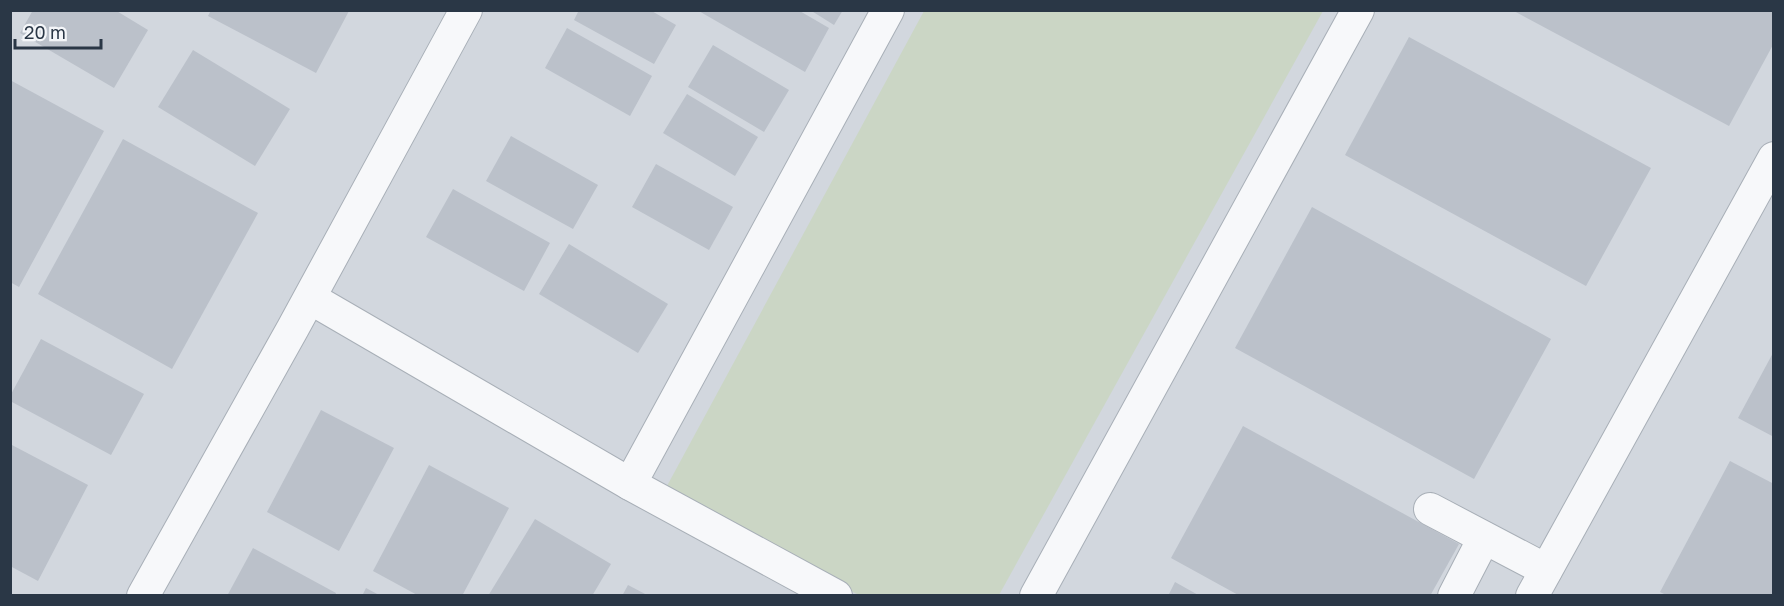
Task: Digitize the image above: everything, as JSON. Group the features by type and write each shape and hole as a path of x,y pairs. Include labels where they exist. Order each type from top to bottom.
{"lane":[{"path":"143,596 310,298 466,10"},
{"path":"630,484 888,10"},
{"path":"1036,596 1358,10"},
{"path":"1430,509 1484,538 1539,583 1773,158"},
{"path":"310,298 630,484 836,596"},
{"path":"1454,596 1484,538"}],"shaded area":[{"path":"11,11 1773,11 1773,595 11,595"}],"green space":[{"path":"924,11 1323,11 999,595 859,595 661,497"}],"building":[{"path":"33,10 115,10 148,30 114,88 20,33"},
{"path":"211,10 349,11 316,73 208,16"},
{"path":"579,10 650,10 676,25 654,64 574,20"},
{"path":"697,10 798,10 829,28 805,72"},
{"path":"810,10 843,10 834,25"},
{"path":"1512,10 1774,10 1774,43 1729,126"},
{"path":"567,28 652,76 630,116 545,68"},
{"path":"1409,37 1651,168 1586,286 1345,155"},
{"path":"713,45 789,90 764,132 688,87"},
{"path":"193,50 290,109 255,166 158,107"},
{"path":"10,80 104,131 19,287 10,282"},
{"path":"687,94 758,137 735,176 663,133"},
{"path":"511,136 598,185 573,229 486,181"},
{"path":"123,139 258,213 172,369 38,294"},
{"path":"656,164 733,207 709,250 632,207"},
{"path":"453,189 550,243 524,291 426,237"},
{"path":"1312,207 1551,339 1474,479 1235,348"},
{"path":"569,244 668,304 638,353 539,294"},
{"path":"41,339 144,394 111,455 10,401 10,396"},
{"path":"1774,351 1774,437 1738,418"},
{"path":"321,410 394,448 339,551 267,512"},
{"path":"1243,426 1459,544 1430,596 1240,596 1171,558"},
{"path":"10,444 88,485 38,581 10,566"},
{"path":"1730,461 1774,484 1774,596 1668,596 1660,592"},
{"path":"429,465 509,508 462,596 419,596 373,571"},
{"path":"535,519 611,564 592,596 488,596"},
{"path":"253,548 336,593 335,596 227,596"},
{"path":"1175,582 1200,596 1168,596"},
{"path":"628,585 649,596 622,596"},
{"path":"366,588 381,596 362,596"}]}
